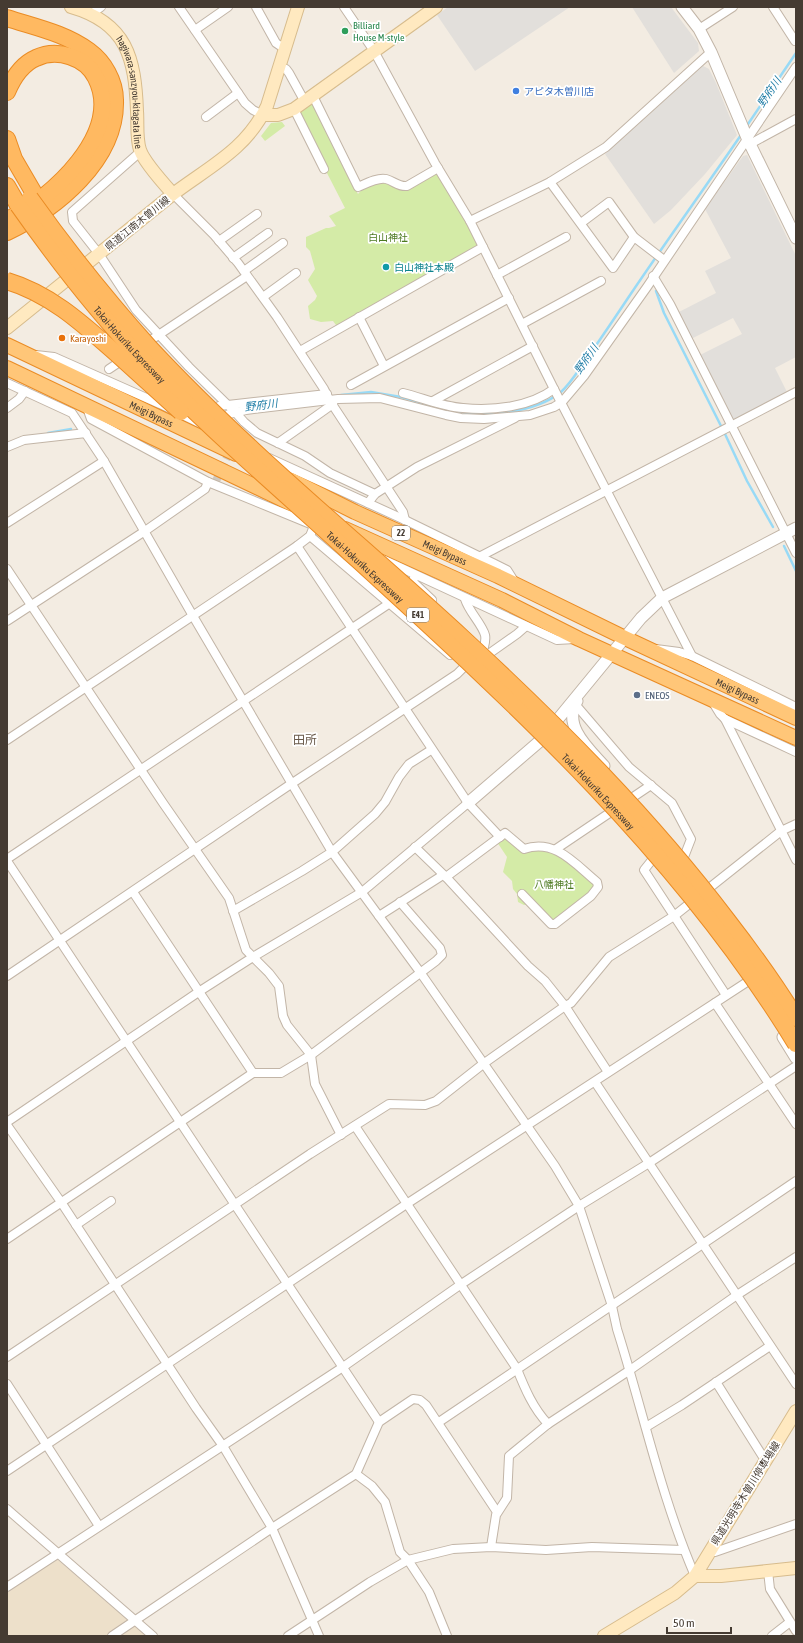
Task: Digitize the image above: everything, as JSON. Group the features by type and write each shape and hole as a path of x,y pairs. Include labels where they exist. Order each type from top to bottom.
{"highway":[{"path":"7,18 63,36 90,51 106,70 112,82 115,94 115,108 112,125 106,141 97,158 84,175 70,190 37,216 7,232"},
{"path":"7,92 14,77 28,63 41,56 58,54 80,61 89,68 96,77 103,101 102,116 98,130 79,161 49,192 31,206 7,220"},
{"path":"7,139 28,199"},
{"name":"Tokai-Hokuriku Expressway","path":"7,160 28,199 48,247 89,300 141,358 225,440 347,550 520,710 577,768 660,858 698,905 742,963 796,1044"},
{"name":"Tokai-Hokuriku Expressway","path":"7,186 28,199 76,261 126,321 151,349 218,416 528,698 586,757 671,850 711,898 751,951 796,1018"},
{"path":"7,281 50,299 87,327 204,433 347,550"},
{"name":"Meigi Bypass","path":"7,345 225,448 355,512 517,585 650,650 796,718"},
{"name":"Meigi Bypass","path":"7,368 403,556 502,600 580,639 796,738"}],"main road":[{"name":"hagiwara-sanzyou-kitagata line","path":"71,7 96,10 124,44 130,55 136,78 140,152 173,194"},
{"name":"県道江南木曽川線","path":"7,328 173,194 247,139 263,115 298,7"},
{"path":"263,115 278,115 294,109 436,7"},
{"name":"県道光明寺木曽川停車場線","path":"604,1636 675,1594 695,1576 796,1411"},
{"path":"695,1576 721,1576 796,1568"}],"street":[{"path":"179,7 238,93 249,106 263,115"},
{"path":"195,30 228,7"},
{"path":"256,7 276,44 285,49"},
{"path":"344,7 374,51 438,168 470,220 508,298 692,656"},
{"path":"682,7 699,29 711,52 746,137 796,238"},
{"path":"699,29 733,7"},
{"path":"773,7 795,41"},
{"path":"470,220 550,182 606,147 711,52"},
{"path":"219,406 329,399 380,398 462,418 484,419 530,415 554,407 558,395 584,376 653,276 659,257 796,67"},
{"path":"279,68 286,69 309,99 358,187 380,179 386,179 402,187 407,186 438,168"},
{"path":"206,117 238,93"},
{"path":"294,109 324,169"},
{"path":"746,137 796,119"},
{"path":"140,152 72,212 73,221 99,254 136,310 189,368 228,405 232,414 257,432 305,456 330,473 375,494"},
{"path":"550,182 614,268 634,237"},
{"path":"173,194 219,241 263,297 300,351 329,399 403,512 405,520"},
{"path":"581,224 609,202 634,237 659,257"},
{"path":"219,241 257,214"},
{"path":"233,258 268,232"},
{"path":"497,275 566,237"},
{"path":"110,369 246,274 283,243"},
{"path":"300,351 483,247"},
{"path":"263,297 296,273"},
{"path":"653,276 670,304 796,553"},
{"path":"522,324 601,281"},
{"path":"351,385 508,298"},
{"path":"359,317 384,366"},
{"path":"433,402 533,346"},
{"path":"25,354 54,357 160,404 290,468 405,520 507,570 517,585"},
{"path":"7,383 72,413 86,433 104,461 242,701 332,852 420,972 555,1166 579,1206 612,1306 617,1329 683,1550 695,1576"},
{"path":"7,408 19,399 25,391"},
{"path":"479,556 796,392"},
{"path":"404,393 433,402 462,408 506,407 533,400 545,395 558,395"},
{"path":"232,414 246,410 329,399"},
{"path":"278,443 329,399"},
{"path":"86,405 91,419 212,482 314,526 414,578 557,640 580,639"},
{"path":"368,503 375,494 417,467 517,416"},
{"path":"239,430 244,422"},
{"path":"7,447 24,440 86,433"},
{"path":"7,523 104,461"},
{"path":"7,621 145,531 205,489 212,482"},
{"path":"7,740 296,546 310,536 314,526"},
{"path":"7,1122 200,991 362,892 540,741 613,654 641,618 662,598 796,528"},
{"path":"310,536 347,569 390,603 500,701 609,813 652,860 689,904 747,982 796,1058"},
{"path":"296,546 406,710 431,750 468,803 500,837"},
{"path":"7,569 141,769 230,898 246,950 252,958 269,973 279,986 283,1016 311,1055 314,1084 341,1135"},
{"path":"379,1422 7,860 390,603 414,578"},
{"path":"414,578 490,654 521,682 544,712 556,723"},
{"path":"7,976 196,850 291,784 406,710 458,674 484,647 485,634 468,608 465,599"},
{"path":"490,654 525,627"},
{"path":"650,650 664,649 692,656 796,707"},
{"path":"583,690 575,704 572,719 574,727 581,738 710,888 766,961 796,1005"},
{"path":"711,699 720,714 725,719 796,860"},
{"path":"575,704 629,766 672,803 691,839 684,857"},
{"path":"725,719 796,752"},
{"path":"234,911 332,852 375,814 385,802 399,777 409,764 431,750"},
{"path":"556,849 651,785"},
{"path":"7,1357 234,1204 389,1104 425,1105 436,1101 483,1064 564,1006 571,1003 609,957 674,916 781,832 796,824"},
{"path":"379,916 444,876 505,833 524,849 533,846 556,849 597,882 598,887 591,896 555,924 551,924 522,894"},
{"path":"415,847 528,966 545,981 564,1006 608,1072"},
{"path":"652,860 644,870 726,995"},
{"path":"133,892 253,1073"},
{"path":"7,1239 253,1073 281,1073 311,1055 436,961 442,955 440,948 400,902"},
{"path":"7,1471 526,1125 595,1082 608,1072 747,982"},
{"path":"715,1003 796,1124"},
{"path":"7,1587 343,1367 460,1285 579,1206 650,1163 796,1066"},
{"path":"595,1082 796,1384"},
{"path":"7,1125 61,1202 167,1364 223,1446 272,1528 319,1636"},
{"path":"355,1126 408,1203 460,1285 517,1369 527,1394 538,1414 548,1424"},
{"path":"439,1422 796,1182"},
{"path":"76,1225 111,1202"},
{"path":"491,1547 496,1515 507,1498 509,1456 548,1424 630,1370 737,1295 796,1257"},
{"path":"646,1427 682,1405 770,1346"},
{"path":"716,1382 765,1460"},
{"path":"7,1384 99,1526"},
{"path":"112,1636 272,1528 356,1474 379,1422 413,1399 420,1400 426,1405 439,1422 497,1512"},
{"path":"356,1474 372,1486 385,1502 400,1552 408,1560 429,1592 447,1636"},
{"path":"7,1509 153,1636"},
{"path":"710,1550 715,1552 796,1524"},
{"path":"288,1636 370,1582 408,1560 453,1549 491,1547 546,1550 592,1547 683,1550"},
{"path":"768,1571 770,1589 796,1631"},
{"path":"772,1636 790,1622"}],"shaded area":[{"path":"448,7 570,7 475,71 437,15"},
{"path":"632,7 671,7 698,43 699,51 674,73"},
{"path":"703,66 709,69 716,83 737,135 705,174 671,210 654,224 605,154"},
{"path":"747,155 796,256 796,357 775,368 787,392 735,420 732,419 700,355 742,334 733,318 691,339 677,313 716,293 705,271 731,258 705,209 743,156"},
{"path":"57,1559 146,1636 7,1636 7,1593"}],"green space":[{"name":"白山神社","path":"309,98 358,194 365,186 375,185 383,181 401,185 441,172 481,243 339,329 333,321 321,322 310,319 308,306 317,296 308,280 315,269 310,251 306,247 306,237 326,228 336,226 329,216 345,208 294,109"},
{"path":"282,122 285,126 265,141 261,136 271,123"},
{"name":"八幡神社","path":"505,833 524,849 556,849 599,888 551,924 532,903 524,905 518,902 517,894 513,889 512,881 503,872 507,857 497,842"}],"waterway":[{"name":"野府川","path":"746,127 796,53"},
{"name":"野府川","path":"457,411 482,414 511,412 525,409 551,399 561,392 577,373 741,135"},
{"path":"656,291 664,313 721,426"},
{"name":"野府川","path":"341,395 371,392 401,397 429,405"},
{"name":"野府川","path":"48,433 71,429"},
{"path":"725,434 747,481 773,527"},
{"path":"784,546 796,571"}],"tunnel":[{"path":"216,481 231,449"}],"place":[{"name":"Billiard House M-style","path":"345,31"},
{"name":"アピタ木曽川店","path":"516,91"},
{"name":"白山神社本殿","path":"386,267"},
{"name":"Karayoshi","path":"62,338"},
{"name":"ENEOS","path":"637,695"}],"district":[{"name":"田所","path":"305,740"}]}
